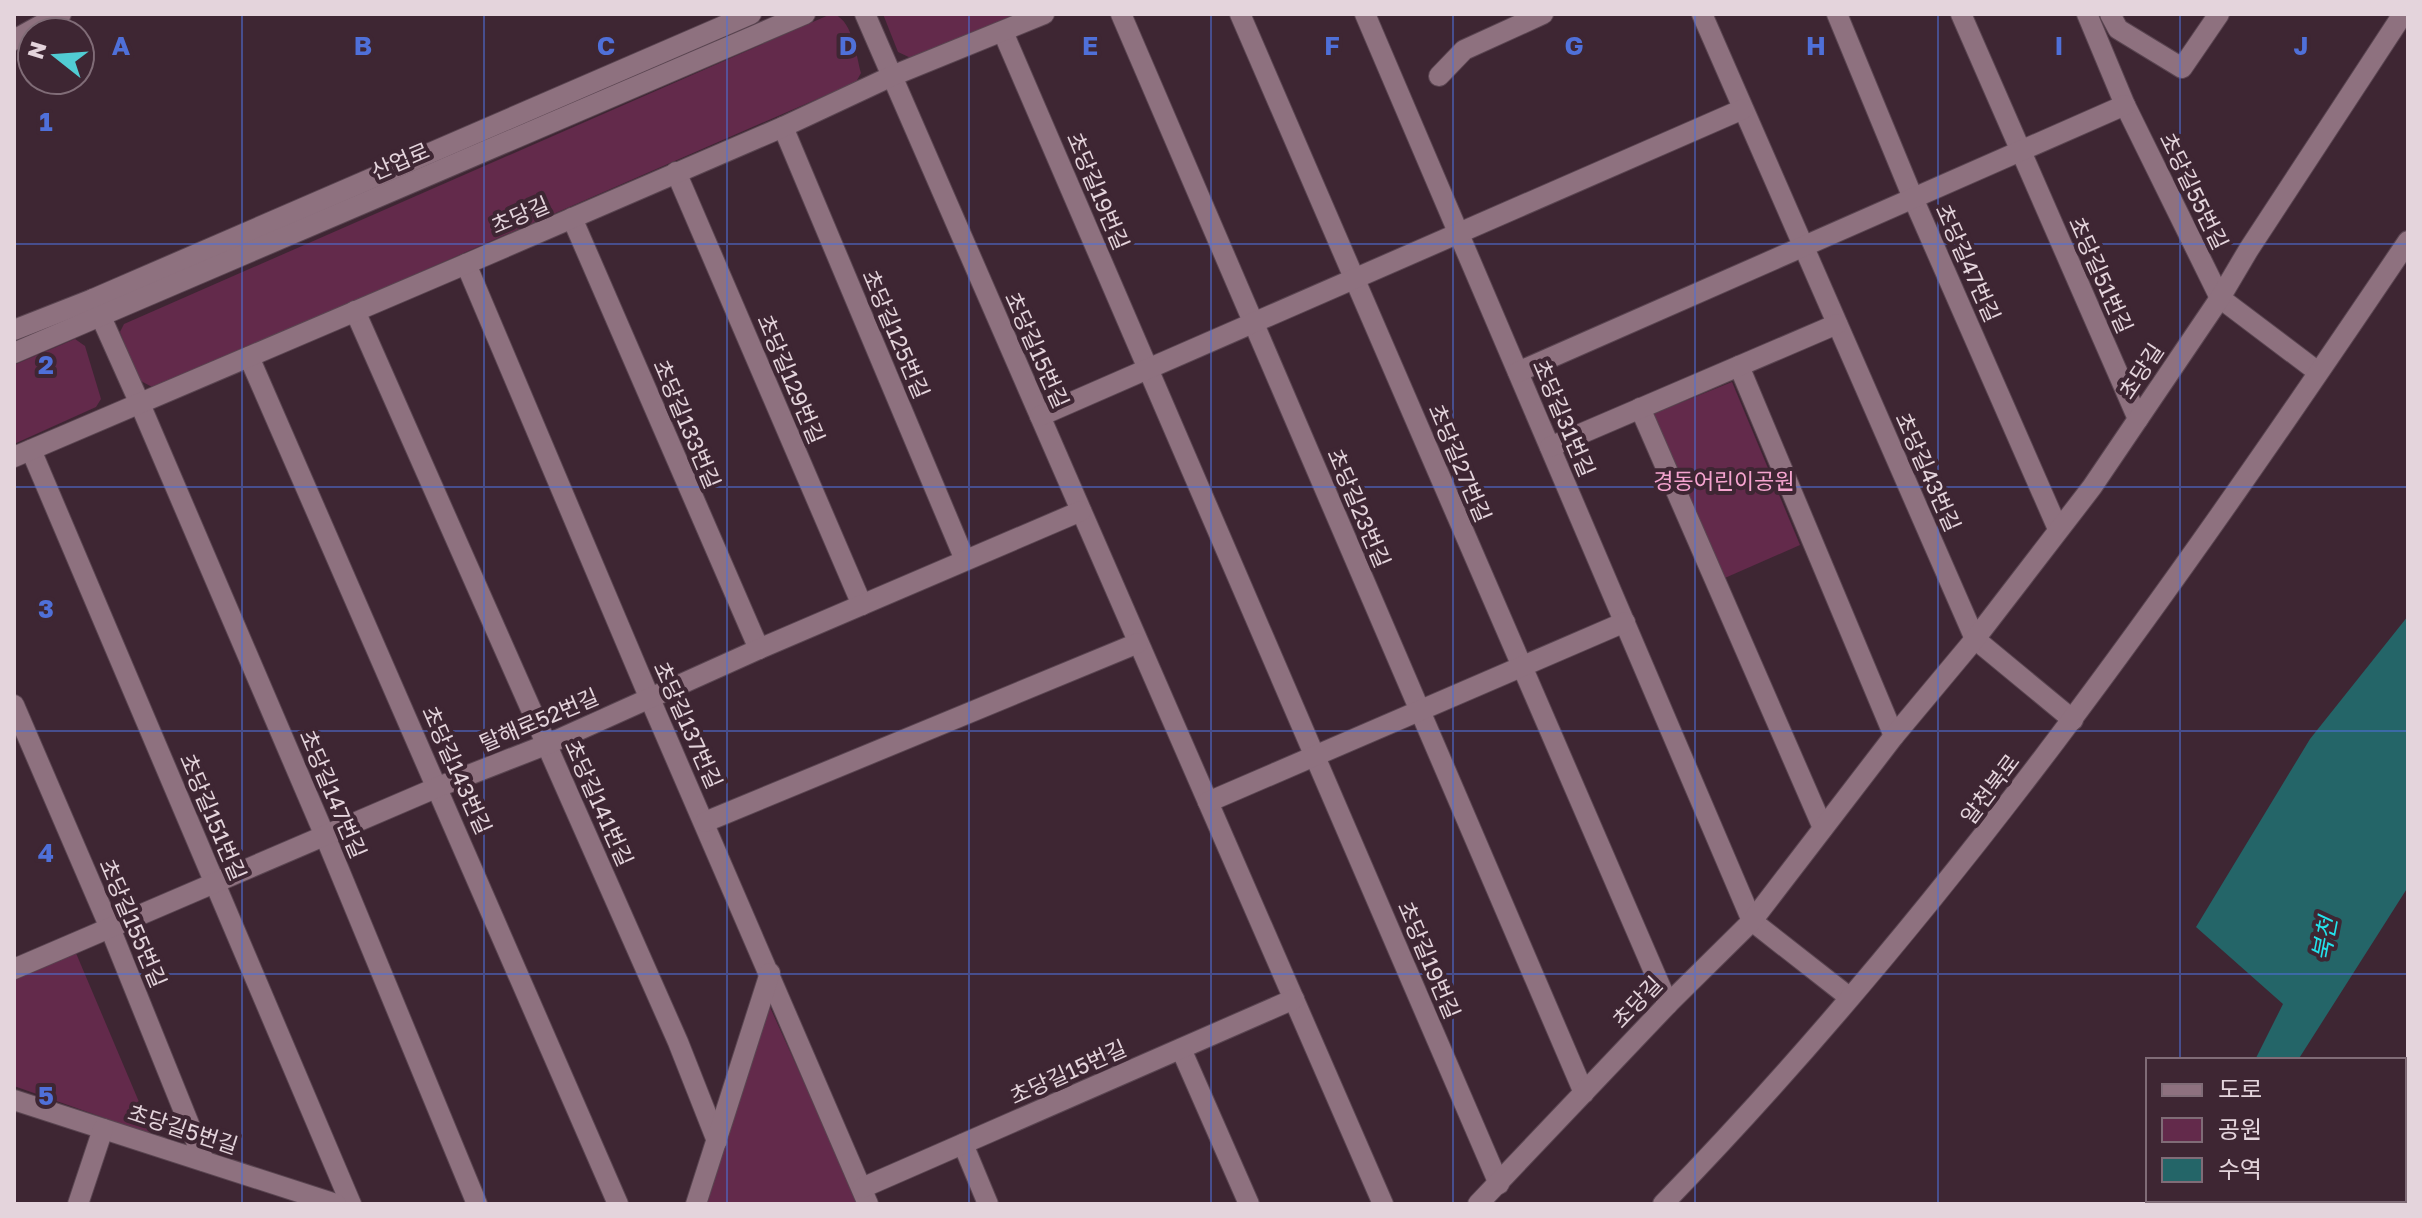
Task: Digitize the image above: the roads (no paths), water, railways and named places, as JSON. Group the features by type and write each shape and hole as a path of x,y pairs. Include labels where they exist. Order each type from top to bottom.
{"street":[{"path":"14,40 61,14"},
{"name":"산업로","path":"14,353 96,307 751,14"},
{"name":"산업로","path":"14,329 96,307 805,14"},
{"name":"초당길15번길","path":"865,14 1383,1204"},
{"name":"초당길","path":"22,454 783,127 892,76 1044,14"},
{"name":"초당길23번길","path":"1121,14 1584,1093"},
{"name":"초당길27번길","path":"1240,14 1668,1004"},
{"name":"초당길31번길","path":"1365,14 1752,921"},
{"path":"1439,76 1464,50 1543,14"},
{"name":"초당길43번길","path":"1702,14 1975,639"},
{"name":"초당길47번길","path":"1837,14 1913,198 2058,529"},
{"name":"초당길51번길","path":"1961,14 2138,419"},
{"name":"초당길55번길","path":"2087,14 2125,105 2220,298"},
{"path":"2110,14 2118,29 2182,68 2219,14"},
{"name":"초당길","path":"1478,1204 1668,1004 1752,921 1894,736 1975,639 2092,487 2220,298 2403,14"},
{"name":"초당길19번길","path":"1003,32 1499,1184"},
{"path":"1518,372 2125,105"},
{"path":"1040,416 1743,109"},
{"name":"초당길125번길","path":"783,127 965,560"},
{"name":"초당길129번길","path":"676,172 862,605"},
{"name":"초당길133번길","path":"572,218 759,649"},
{"name":"알천북로","path":"1663,1204 1719,1147 1964,863 2073,720 2257,465 2408,241"},
{"name":"초당길137번길","path":"466,264 865,1196"},
{"path":"2220,298 2318,372"},
{"name":"초당길147번길","path":"96,307 325,836 477,1204"},
{"name":"초당길141번길","path":"355,311 678,1042 717,1141"},
{"path":"1550,447 1837,324"},
{"name":"초당길143번길","path":"249,357 618,1204"},
{"path":"1739,366 1894,736"},
{"path":"1640,408 1823,828"},
{"name":"초당길151번길","path":"22,454 215,883 351,1204"},
{"name":"탈해로52번길","path":"14,969 438,787 548,744 759,649 1081,511"},
{"path":"1208,802 1625,622"},
{"path":"1975,639 2073,720"},
{"path":"705,822 1138,643"},
{"name":"초당길155번길","path":"14,705 110,928 204,1161"},
{"path":"1752,921 1849,997"},
{"path":"696,1204 770,973"},
{"name":"초당길15번길","path":"865,1196 963,1144 1294,999"},
{"path":"1181,1049 1249,1204"},
{"name":"초당길5번길","path":"14,1100 336,1204"},
{"path":"78,1204 103,1129"},
{"path":"963,1144 988,1204"}],"water":[{"name":"북천","path":"2408,616 2408,887 2299,1058 2256,1058 2283,1004 2196,927 2310,739"}],"park label":[{"name":"경동어린이공원","path":"1724,481"}]}
